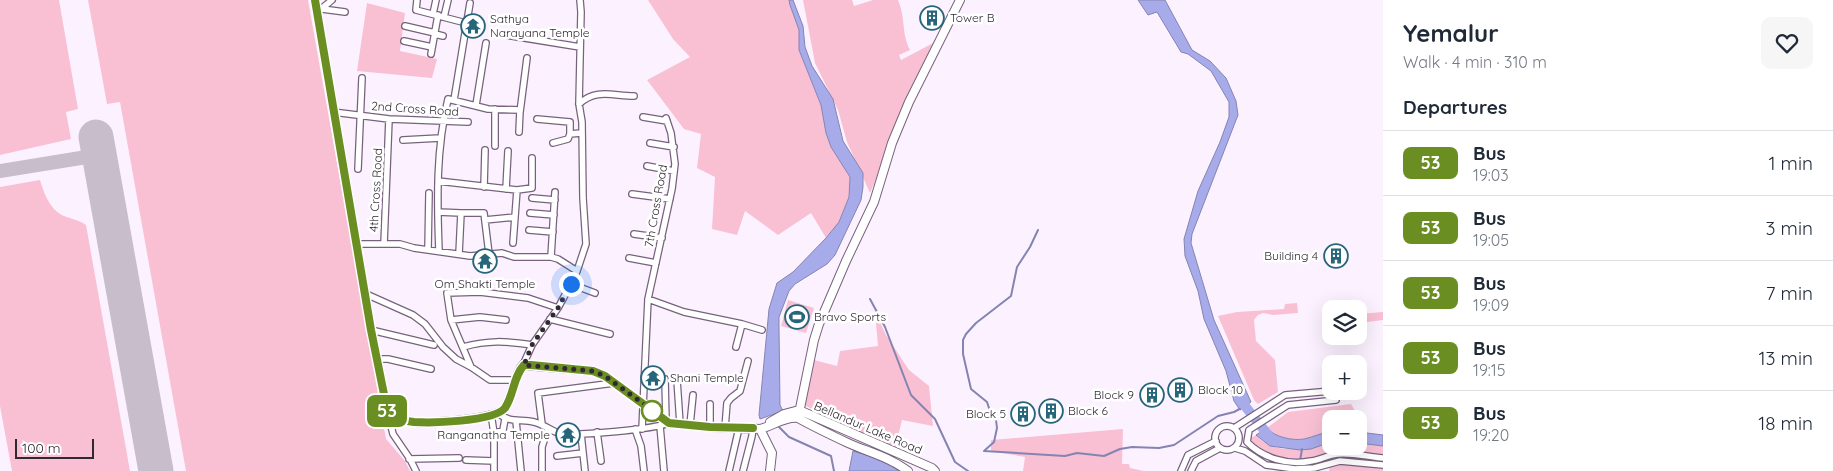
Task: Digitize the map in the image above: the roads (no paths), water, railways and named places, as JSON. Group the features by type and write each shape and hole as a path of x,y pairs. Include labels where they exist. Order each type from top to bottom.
{"street":[{"path":"315,0 320,9 333,112 358,244 371,330 388,414 393,434 416,471"},
{"path":"320,9 332,0"},
{"path":"417,0 416,10 466,22"},
{"path":"436,0 439,16"},
{"path":"431,54 439,16 448,0"},
{"path":"388,414 412,422 453,422 494,414 504,408 532,345 558,308 571,284 586,244 582,122 579,104 580,0"},
{"path":"494,414 516,421 532,421 559,433 581,434 642,429 665,423 726,428 761,427 795,414 819,324 874,202 892,143 909,102 960,0"},
{"path":"454,100 470,3"},
{"path":"320,9 345,12"},
{"path":"405,26 443,36"},
{"path":"506,35 580,47"},
{"path":"404,41 432,47"},
{"path":"476,105 486,43"},
{"path":"519,132 527,58"},
{"path":"360,115 362,78"},
{"path":"579,104 594,94 634,96"},
{"path":"439,251 438,181 440,138 448,99 495,109 520,110 520,112"},
{"path":"495,109 495,146"},
{"name":"2nd Cross Road","path":"333,112 389,119 468,122"},
{"name":"2nd Cross Road","path":"358,169 360,115"},
{"name":"7th Cross Road","path":"642,429 648,299 674,172 672,133 666,120 643,117"},
{"name":"4th Cross Road","path":"389,119 384,244 400,244 414,248 470,256 502,254 514,257 551,258 558,259 577,271"},
{"path":"537,119 570,122 568,138 553,143"},
{"path":"570,134 581,134"},
{"path":"402,140 440,138"},
{"path":"650,142 674,147"},
{"path":"484,186 485,150"},
{"path":"506,189 508,151"},
{"path":"438,181 517,190 532,188 532,158"},
{"path":"647,166 674,172"},
{"path":"513,243 517,190"},
{"path":"551,258 555,192"},
{"path":"428,250 429,194"},
{"path":"632,194 670,199"},
{"path":"532,198 555,200"},
{"path":"438,212 484,213 489,254"},
{"path":"459,254 462,213"},
{"path":"530,213 554,215"},
{"path":"485,220 515,217"},
{"path":"529,230 553,232"},
{"path":"634,234 662,238"},
{"path":"358,244 384,244"},
{"path":"629,258 656,262"},
{"path":"571,284 595,292"},
{"path":"471,367 451,320 446,292 480,292 521,297 558,308"},
{"path":"366,294 413,314 425,324 443,347 456,359 490,380 515,380"},
{"path":"648,299 684,312 762,330"},
{"path":"451,320 480,318 506,320"},
{"path":"550,319 610,334"},
{"path":"736,347 742,324"},
{"path":"371,330 434,345"},
{"path":"463,347 484,341 532,345"},
{"path":"377,359 388,358 431,369"},
{"path":"726,428 727,403 730,398 740,391 748,361"},
{"path":"524,365 593,371 605,376 644,404 665,423"},
{"path":"664,471 665,379"},
{"path":"677,380 680,424"},
{"path":"542,424 539,393 614,383"},
{"path":"1220,448 1216,441 1216,434 1219,429 1225,426 1234,428 1285,396 1322,392"},
{"path":"690,425 693,395"},
{"path":"1336,400 1288,404 1249,430 1247,442 1268,458 1304,462 1340,453 1383,458"},
{"path":"710,404 710,427"},
{"path":"494,414 494,471"},
{"name":"Bellandur Lake Road","path":"795,414 849,444 896,463 908,471"},
{"name":"Bellandur Lake Road","path":"795,414 930,467 935,471"},
{"path":"494,433 503,430 505,418"},
{"path":"516,421 521,471"},
{"path":"743,471 752,436 761,427"},
{"path":"761,427 772,453 770,471"},
{"path":"542,471 542,448 548,428"},
{"path":"729,471 738,428"},
{"path":"1234,428 1239,437 1235,448"},
{"path":"635,429 641,446 644,471"},
{"path":"597,432 601,461"},
{"path":"581,434 584,468"},
{"path":"1180,471 1188,455 1216,441"},
{"path":"1191,471 1196,461 1220,448 1229,450 1235,448 1245,451 1266,465 1295,469 1314,468 1340,460 1383,465"},
{"path":"557,456 583,453"},
{"path":"409,459 459,458"},
{"path":"466,460 494,461"}],"water":[{"path":"789,0 793,0 803,26 805,47 812,66 833,99 843,141 863,173 863,187 861,200 835,255 827,264 795,284 789,291 779,317 780,405 783,411 760,419 769,309 777,283 793,272 826,238 839,222 849,197 850,177 831,147 826,133 821,105 799,50 799,30"},
{"path":"1138,0 1165,0 1192,50 1210,61 1226,78 1236,101 1238,115 1192,234 1191,243 1214,320 1251,402 1240,410 1234,401 1226,371 1204,319 1198,291 1185,256 1184,239 1198,191 1229,117 1229,102 1211,71 1188,54 1181,52 1157,12 1148,15"},
{"path":"1267,428 1284,438 1304,439 1322,434 1322,445 1300,450 1270,446 1256,435"},
{"path":"1367,433 1383,435 1383,446 1367,444"},
{"path":"853,451 884,460 899,471 849,471"}],"waterway":[{"path":"984,451 994,442 997,428 996,420 991,414 987,402 971,389 963,354 963,340 976,323 1011,296 1017,267 1038,230"},
{"path":"870,299 885,327 911,395 935,419 955,462 968,471"},
{"path":"1241,395 1245,406 1272,440"},
{"path":"984,451 1065,456 1077,453 1104,456 1120,449 1132,447 1159,448 1174,445 1218,416 1234,412 1245,406"},
{"path":"778,426 789,437 831,456 834,471"},
{"path":"1300,461 1302,449"}],"place":[{"name":"Tower B","path":"932,18"},
{"name":"Sathya Narayana Temple","path":"473,26"},
{"name":"Building 4","path":"1336,256"},
{"name":"Om Shakti Temple","path":"485,261"},
{"name":"Bravo Sports","path":"797,317"},
{"name":"Shani Temple","path":"653,378"},
{"name":"Block 10","path":"1180,390"},
{"name":"Block 9","path":"1152,395"},
{"name":"Block 6","path":"1051,411"},
{"name":"Block 5","path":"1023,414"},
{"name":"Ranganatha Temple","path":"568,435"}]}
